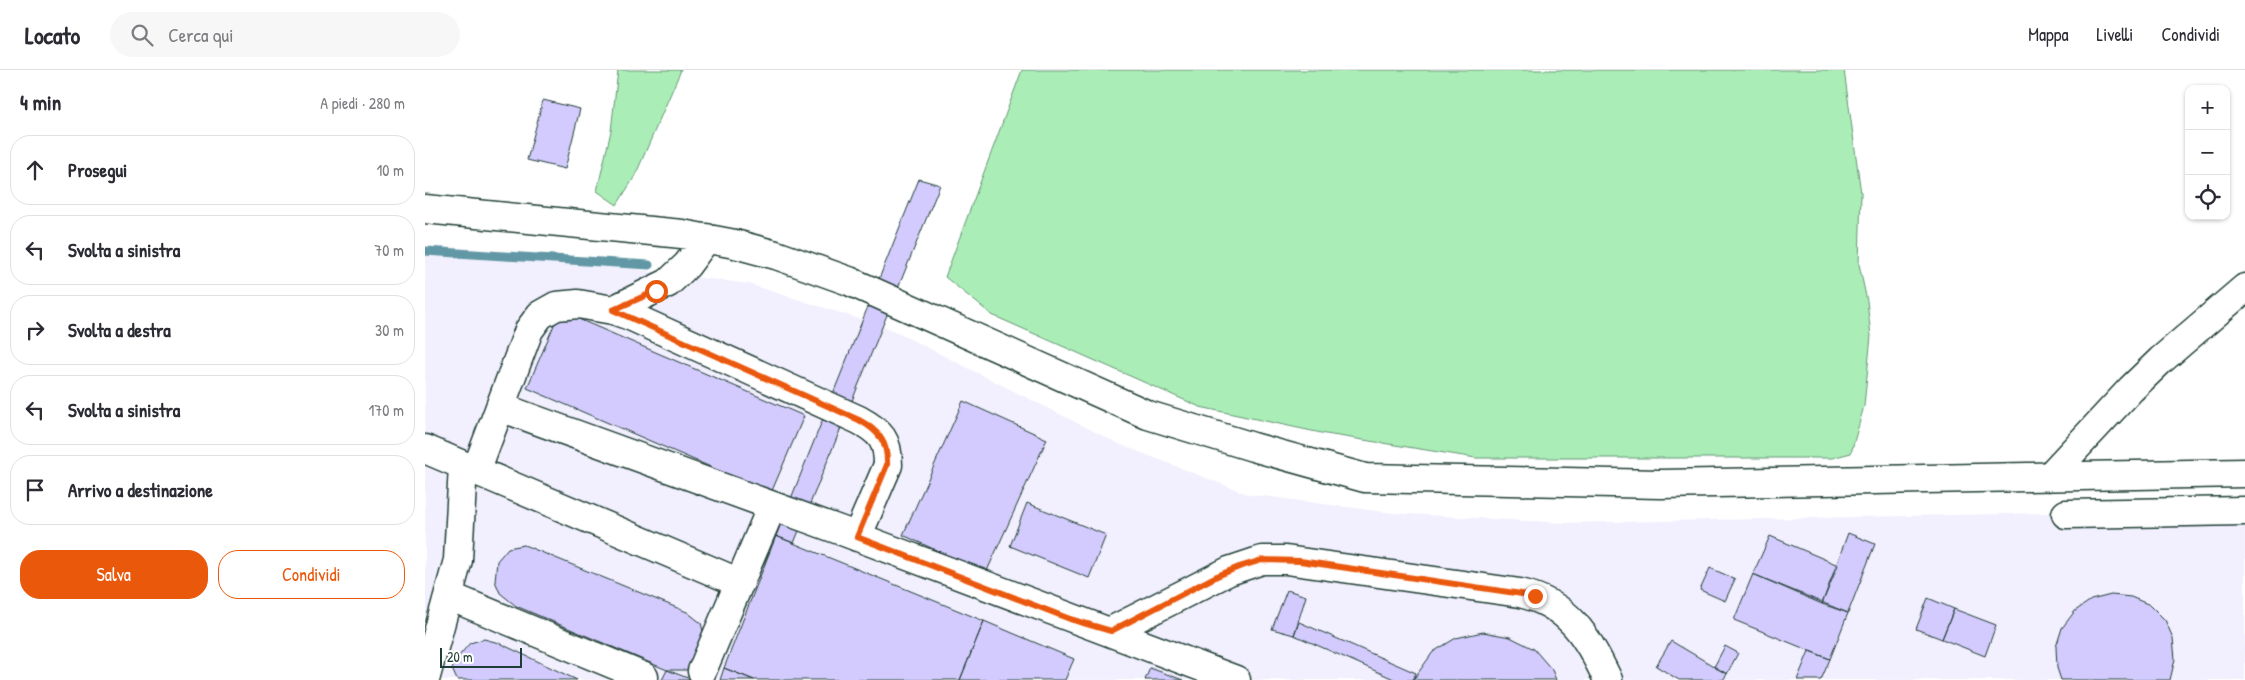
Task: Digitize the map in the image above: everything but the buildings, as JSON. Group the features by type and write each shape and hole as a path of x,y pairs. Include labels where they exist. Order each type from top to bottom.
{"street":[{"path":"425,209 613,226 707,238 776,255 849,281 1148,415 1253,448 1365,478 1660,484 2245,473"},
{"path":"613,310 668,284 687,265 707,238"},
{"path":"2049,477 2131,389 2245,288"},
{"path":"425,680 449,596 459,548 469,468 500,406 529,330 539,315 556,306 566,304 613,310 851,416 879,433 888,453 887,465 857,537"},
{"path":"500,406 857,537 1070,619 1111,631 1236,680"},
{"path":"425,449 739,583"},
{"path":"702,671 772,506"},
{"path":"2066,514 2245,512"},
{"path":"1111,631 1217,576 1239,567 1262,560 1293,560 1520,593 1545,600 1563,612 1575,625 1608,680"},
{"path":"449,596 643,677"}],"shaded area":[{"path":"425,246 479,249 749,284 888,328 1119,444 1247,494 1392,513 1564,523 2245,509 2245,680 425,680"}],"green space":[{"path":"618,70 681,70 635,176 617,205 597,191 611,131"},
{"path":"1022,70 1844,70 1861,193 1859,264 1867,301 1871,336 1864,406 1851,453 1832,458 1476,458 1326,434 1200,407 992,315 945,277"}],"waterway":[{"path":"425,251 649,265"}],"route":[{"path":"656,291 613,310 646,323 859,420 879,433 888,453 887,465 857,537 1070,619 1111,631 1217,576 1251,563 1274,559 1300,561 1535,596"}]}
